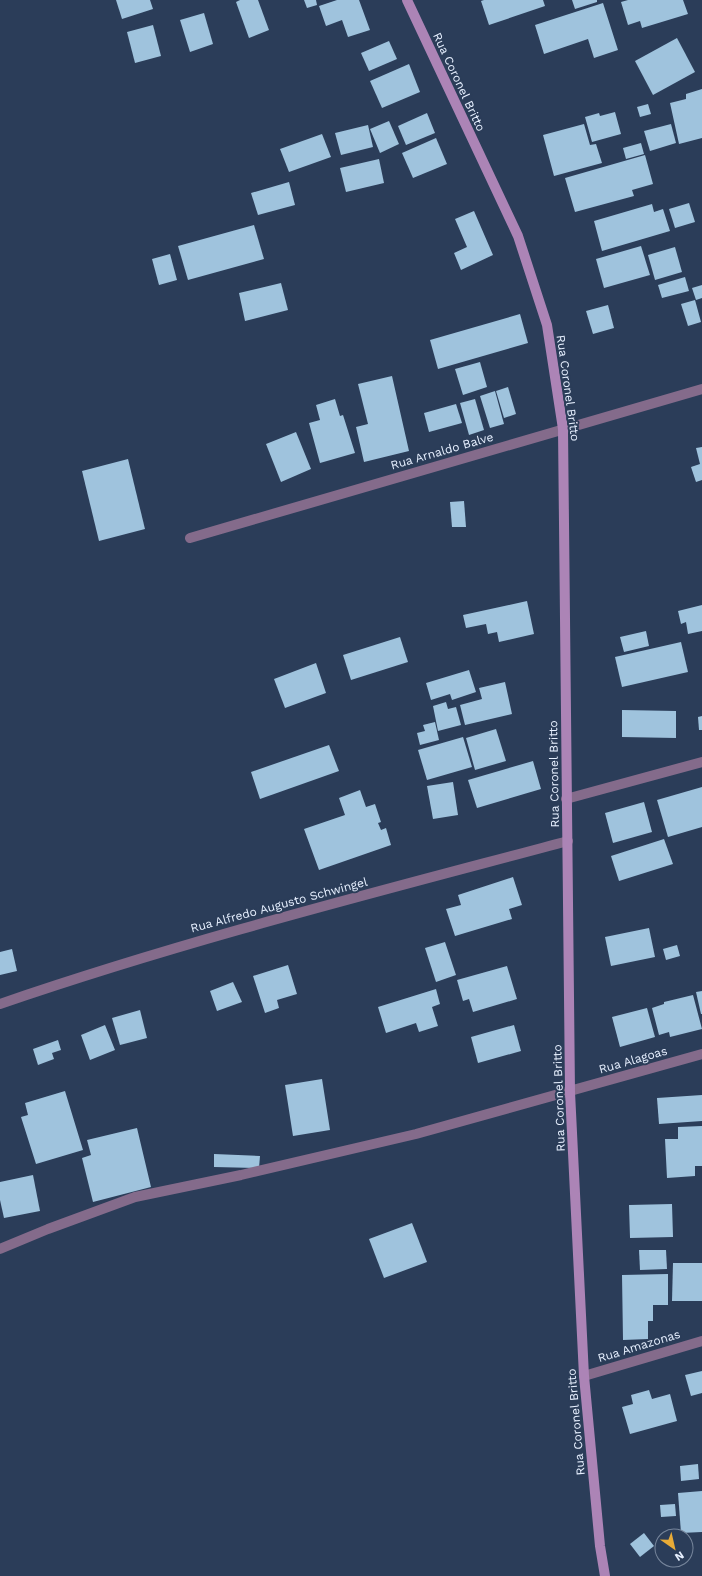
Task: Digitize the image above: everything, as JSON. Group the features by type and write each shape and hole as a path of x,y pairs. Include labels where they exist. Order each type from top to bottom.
{"main road":[{"name":"Rua Coronel Britto","path":"407,0 518,236 547,325 563,429 570,1092 584,1376 600,1546 605,1576"}],"street":[{"name":"Rua Arnaldo Balve","path":"190,538 702,389"},
{"path":"566,799 702,762"},
{"name":"Rua Alfredo Augusto Schwingel","path":"0,1004 62,983 259,923 568,841"},
{"name":"Rua Alagoas","path":"0,1249 48,1229 135,1197 241,1175 416,1134 702,1054"},
{"name":"Rua Amazonas","path":"584,1376 702,1341"}],"building":[{"path":"116,0 150,0 153,9 122,19"},
{"path":"240,0 258,0 269,30 249,38 236,2"},
{"path":"304,0 316,0 317,5 307,8"},
{"path":"337,0 359,0 370,30 348,37 342,20 326,26 319,6"},
{"path":"543,0 545,6 489,25 481,1"},
{"path":"572,0 597,0 597,2 575,9"},
{"path":"628,0 683,0 688,14 642,28 640,21 628,25 621,2"},
{"path":"603,3 618,50 594,58 588,39 544,54 535,25"},
{"path":"204,13 213,44 190,52 180,20"},
{"path":"153,25 161,56 135,63 127,32"},
{"path":"677,38 695,72 653,95 635,61"},
{"path":"389,41 397,59 369,71 361,53"},
{"path":"409,64 420,92 382,108 370,81"},
{"path":"702,89 702,138 679,144 670,103 686,99 686,94"},
{"path":"648,104 651,114 640,117 637,107"},
{"path":"615,112 621,134 592,142 585,117 599,113 600,116"},
{"path":"427,113 435,133 406,145 398,126"},
{"path":"389,121 399,144 380,153 370,129"},
{"path":"584,124 590,145 596,144 602,163 554,176 543,135"},
{"path":"671,124 676,143 650,151 644,131"},
{"path":"368,125 373,147 341,155 335,133"},
{"path":"322,134 331,157 289,172 280,149"},
{"path":"436,138 447,164 413,178 402,153"},
{"path":"641,143 644,154 626,159 623,148"},
{"path":"645,155 653,184 632,190 634,196 575,212 565,178"},
{"path":"379,159 384,183 346,192 340,168"},
{"path":"289,182 295,205 258,215 251,193"},
{"path":"689,203 695,222 675,228 669,209"},
{"path":"652,204 654,212 663,209 670,231 602,251 594,221"},
{"path":"474,211 493,255 461,270 454,253 467,247 455,219"},
{"path":"254,225 264,259 188,280 178,246"},
{"path":"641,246 650,275 604,288 596,259"},
{"path":"675,247 682,272 655,280 648,255"},
{"path":"170,254 177,280 159,285 152,259"},
{"path":"685,277 689,291 662,298 658,285"},
{"path":"281,283 288,310 245,321 239,293"},
{"path":"702,285 702,298 696,300 692,288"},
{"path":"695,300 701,322 688,326 681,304"},
{"path":"608,305 614,328 593,334 586,311"},
{"path":"520,314 528,343 438,369 430,340"},
{"path":"480,362 487,387 463,395 455,369"},
{"path":"392,376 409,451 364,462 356,427 368,424 358,384"},
{"path":"508,387 516,414 504,418 496,391"},
{"path":"495,391 504,424 490,428 480,396"},
{"path":"335,399 340,416 343,415 355,453 320,463 309,423 320,420 316,405"},
{"path":"475,399 484,430 469,435 460,403"},
{"path":"456,404 462,423 429,432 424,413"},
{"path":"296,432 311,469 281,482 266,444"},
{"path":"702,447 702,480 696,482 691,467 700,464 696,448"},
{"path":"128,459 145,529 99,541 82,471"},
{"path":"464,501 466,527 452,527 450,502"},
{"path":"527,601 534,634 499,642 497,632 488,634 486,624 466,628 463,615"},
{"path":"702,605 702,631 688,634 686,622 681,624 678,611"},
{"path":"646,631 649,646 624,652 620,637"},
{"path":"400,637 408,662 351,680 343,655"},
{"path":"681,642 688,672 622,687 615,657"},
{"path":"316,663 326,693 285,708 274,679"},
{"path":"469,670 476,692 452,700 450,694 431,700 426,683"},
{"path":"505,682 512,714 465,725 460,705 482,699 479,688"},
{"path":"446,702 448,709 456,707 461,725 438,731 433,706"},
{"path":"622,710 676,711 676,738 622,737"},
{"path":"702,716 702,730 699,730 698,717"},
{"path":"435,722 439,740 420,745 417,733 425,731 423,725"},
{"path":"496,729 506,761 475,770 466,738"},
{"path":"463,737 472,767 427,780 418,750"},
{"path":"329,745 339,771 260,799 251,772"},
{"path":"533,761 541,789 477,808 468,780"},
{"path":"453,782 458,815 433,819 427,786"},
{"path":"702,787 702,827 668,837 657,800"},
{"path":"360,790 366,807 375,804 381,822 378,823 381,830 386,828 391,845 319,870 304,829 345,815 339,798"},
{"path":"644,802 652,832 613,843 605,813"},
{"path":"664,839 673,864 619,881 611,856"},
{"path":"513,877 522,905 509,909 512,919 455,936 446,909 461,905 458,895"},
{"path":"649,928 655,957 611,966 605,937"},
{"path":"445,942 456,975 436,982 425,948"},
{"path":"677,945 680,956 666,960 663,949"},
{"path":"12,949 17,971 0,975 0,952"},
{"path":"288,965 297,994 277,1000 279,1008 265,1013 253,976"},
{"path":"507,966 517,999 473,1012 469,999 463,1001 457,980"},
{"path":"233,982 242,1002 217,1011 210,991"},
{"path":"436,989 440,1004 432,1007 438,1026 419,1032 416,1023 386,1033 378,1007"},
{"path":"702,991 702,1014 701,1014 696,992"},
{"path":"693,995 702,1029 670,1037 669,1032 659,1035 652,1008 664,1004 664,1002"},
{"path":"647,1008 655,1037 620,1047 612,1017"},
{"path":"140,1010 147,1038 120,1045 112,1018"},
{"path":"105,1025 115,1050 90,1060 81,1035"},
{"path":"514,1025 521,1051 478,1063 471,1037"},
{"path":"58,1040 61,1050 52,1053 54,1059 38,1065 33,1049"},
{"path":"322,1079 330,1130 293,1136 285,1085"},
{"path":"65,1091 83,1150 36,1164 21,1117 28,1115 25,1103"},
{"path":"702,1095 702,1121 659,1124 657,1098"},
{"path":"702,1126 702,1166 695,1166 695,1176 667,1178 665,1139 678,1139 678,1127"},
{"path":"137,1128 151,1187 93,1202 82,1158 91,1155 87,1140"},
{"path":"214,1154 260,1156 259,1168 214,1167"},
{"path":"33,1175 40,1211 4,1218 0,1200 0,1182"},
{"path":"672,1204 673,1237 630,1238 629,1205"},
{"path":"412,1223 427,1262 384,1278 369,1239"},
{"path":"639,1250 666,1250 667,1269 640,1270"},
{"path":"673,1263 702,1263 702,1301 672,1301"},
{"path":"668,1274 668,1305 653,1305 653,1321 648,1321 648,1339 623,1340 622,1275"},
{"path":"702,1371 702,1393 691,1396 685,1375"},
{"path":"649,1390 652,1399 670,1394 677,1421 630,1434 622,1407 633,1404 631,1395"},
{"path":"698,1464 699,1479 681,1481 680,1466"},
{"path":"702,1491 702,1532 694,1532 694,1528 681,1528 678,1493"},
{"path":"675,1504 676,1516 661,1517 660,1505"},
{"path":"644,1533 654,1546 640,1557 630,1544"}]}
